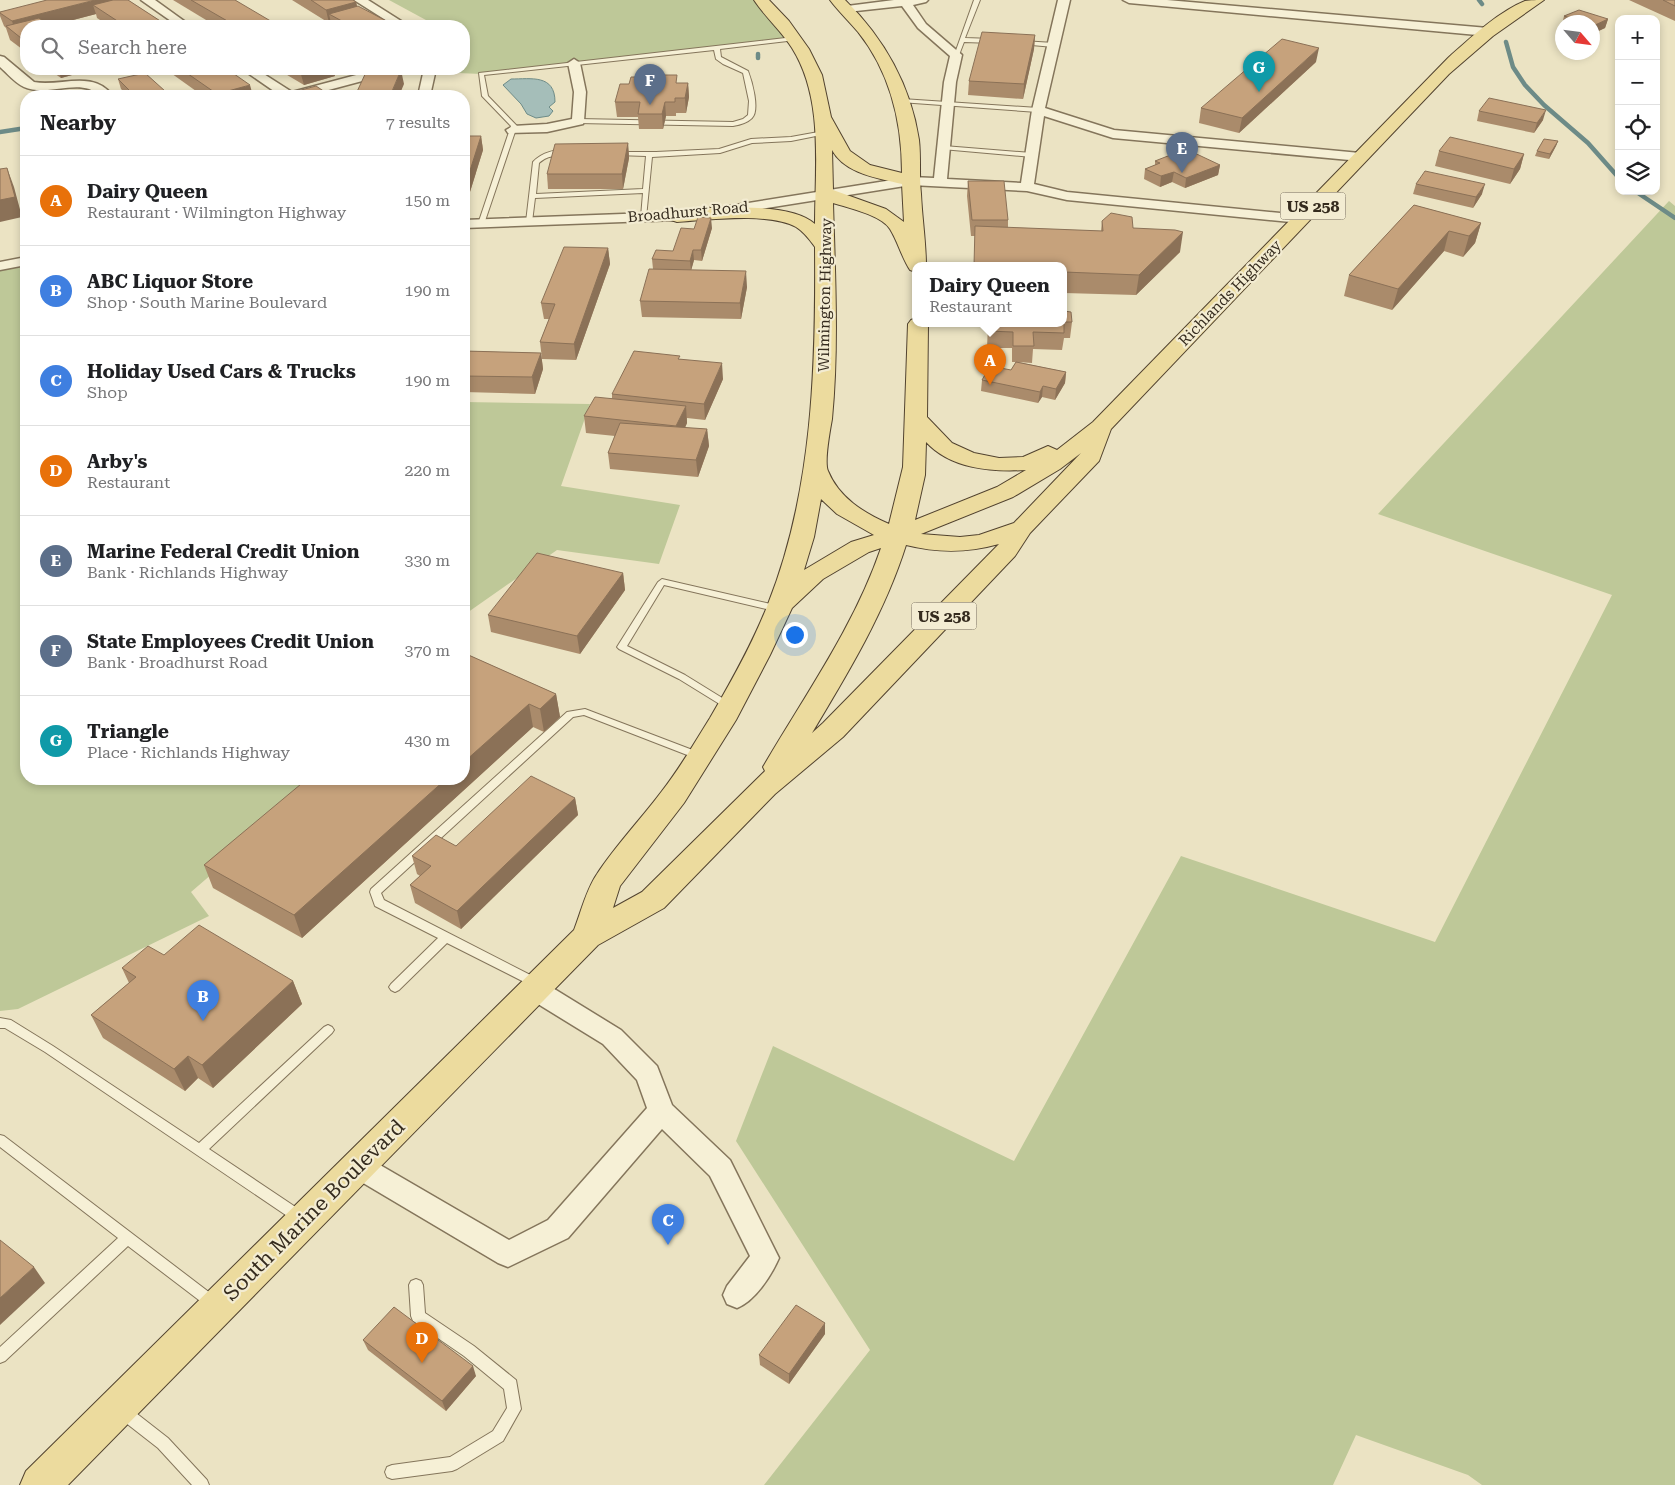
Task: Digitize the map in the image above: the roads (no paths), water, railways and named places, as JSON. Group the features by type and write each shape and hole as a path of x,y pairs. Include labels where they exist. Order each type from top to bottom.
{"main road":[{"name":"Wilmington Highway","path":"761,0 784,24 814,75 823,115 826,194 826,337 823,397 815,469 802,537 780,606"},
{"name":"Richlands Highway","path":"780,606 814,574 860,547 898,535 1005,492 1052,464 1101,427 1443,71 1488,32 1537,0"},
{"path":"842,5 871,39 888,66 902,101 910,140 917,262"},
{"path":"823,115 843,154 864,170 911,181"},
{"path":"826,194 880,213 897,225 915,262"},
{"path":"677,216 750,214 782,217 804,224 826,247"},
{"path":"765,787 836,673 877,588 898,535 913,478 917,419 918,327"},
{"path":"917,419 944,448 968,459 999,466 1028,463 1101,427"},
{"name":"Richlands Highway","path":"765,787 832,730 1006,551 1022,528 1090,456 1101,427"},
{"path":"815,469 829,495 855,518 898,535 934,544 978,542 1022,528"},
{"name":"South Marine Boulevard","path":"587,936 606,882 674,796 729,706 780,606"},
{"name":"South Marine Boulevard","path":"40,1485 587,936 653,900 765,787"}],"street":[{"path":"147,0 177,20"},
{"path":"360,0 393,20"},
{"path":"842,5 922,0"},
{"path":"1027,187 1038,110 1064,0"},
{"path":"1129,0 1488,32"},
{"path":"1303,0 1314,17"},
{"path":"905,2 922,26 956,55 950,82 940,183"},
{"path":"0,60 29,85 51,88 87,84 103,90"},
{"path":"513,130 547,128 578,121 580,92 574,63"},
{"path":"257,75 280,90"},
{"path":"315,90 370,75"},
{"path":"425,90 429,75"},
{"path":"1038,110 1113,134 1360,157"},
{"name":"Broadhurst Road","path":"470,224 677,216 736,209 911,181 1027,187 1067,196 1301,219"},
{"path":"0,266 20,262"},
{"path":"536,987 612,1037 648,1074 662,1111 720,1168 766,1258 737,1295"},
{"path":"358,1166 508,1254 558,1229 662,1111"}],"lane":[{"path":"956,55 977,0"},
{"path":"480,224 514,126 485,96 481,74 794,39"},
{"path":"962,40 998,42"},
{"path":"1017,43 1054,45"},
{"path":"578,121 733,124 744,121 751,116 753,110 746,72 718,58 717,47"},
{"path":"902,101 1038,110"},
{"path":"609,153 657,154 720,151 751,141 791,139 824,133"},
{"path":"944,148 1032,155"},
{"path":"529,222 536,162 542,155 570,153"},
{"path":"644,217 649,156 657,154"},
{"path":"532,196 646,191"},
{"path":"729,706 682,677 622,647 662,582 780,606"},
{"path":"536,987 446,937 379,903 375,892 570,714 585,712 699,756"},
{"path":"395,987 446,937"},
{"path":"0,1023 7,1023 49,1049 304,1220"},
{"path":"200,1150 328,1030"},
{"path":"0,1140 218,1307"},
{"path":"2,1350 128,1237"},
{"path":"392,1472 452,1464 498,1436 514,1409 511,1385 470,1351 418,1316 416,1284"},
{"path":"117,1408 163,1443 202,1485"}],"water":[{"path":"511,79 534,79 546,82 554,93 555,102 549,107 553,111 549,116 536,118 527,114 521,104 503,85"}],"waterway":[{"path":"1479,0 1482,4"},
{"path":"1506,42 1513,67 1525,85 1544,105 1588,143 1615,173"},
{"path":"0,132 20,129"},
{"path":"1641,195 1675,218"}],"place":[{"name":"Triangle","path":"1259,92"},
{"name":"State Employees Credit Union","path":"650,105"},
{"name":"Marine Federal Credit Union","path":"1182,173"},
{"name":"Dairy Queen","path":"990,385"},
{"name":"ABC Liquor Store","path":"203,1021"},
{"name":"Holiday Used Cars & Trucks","path":"668,1245"},
{"name":"Arby's","path":"422,1363"}]}
